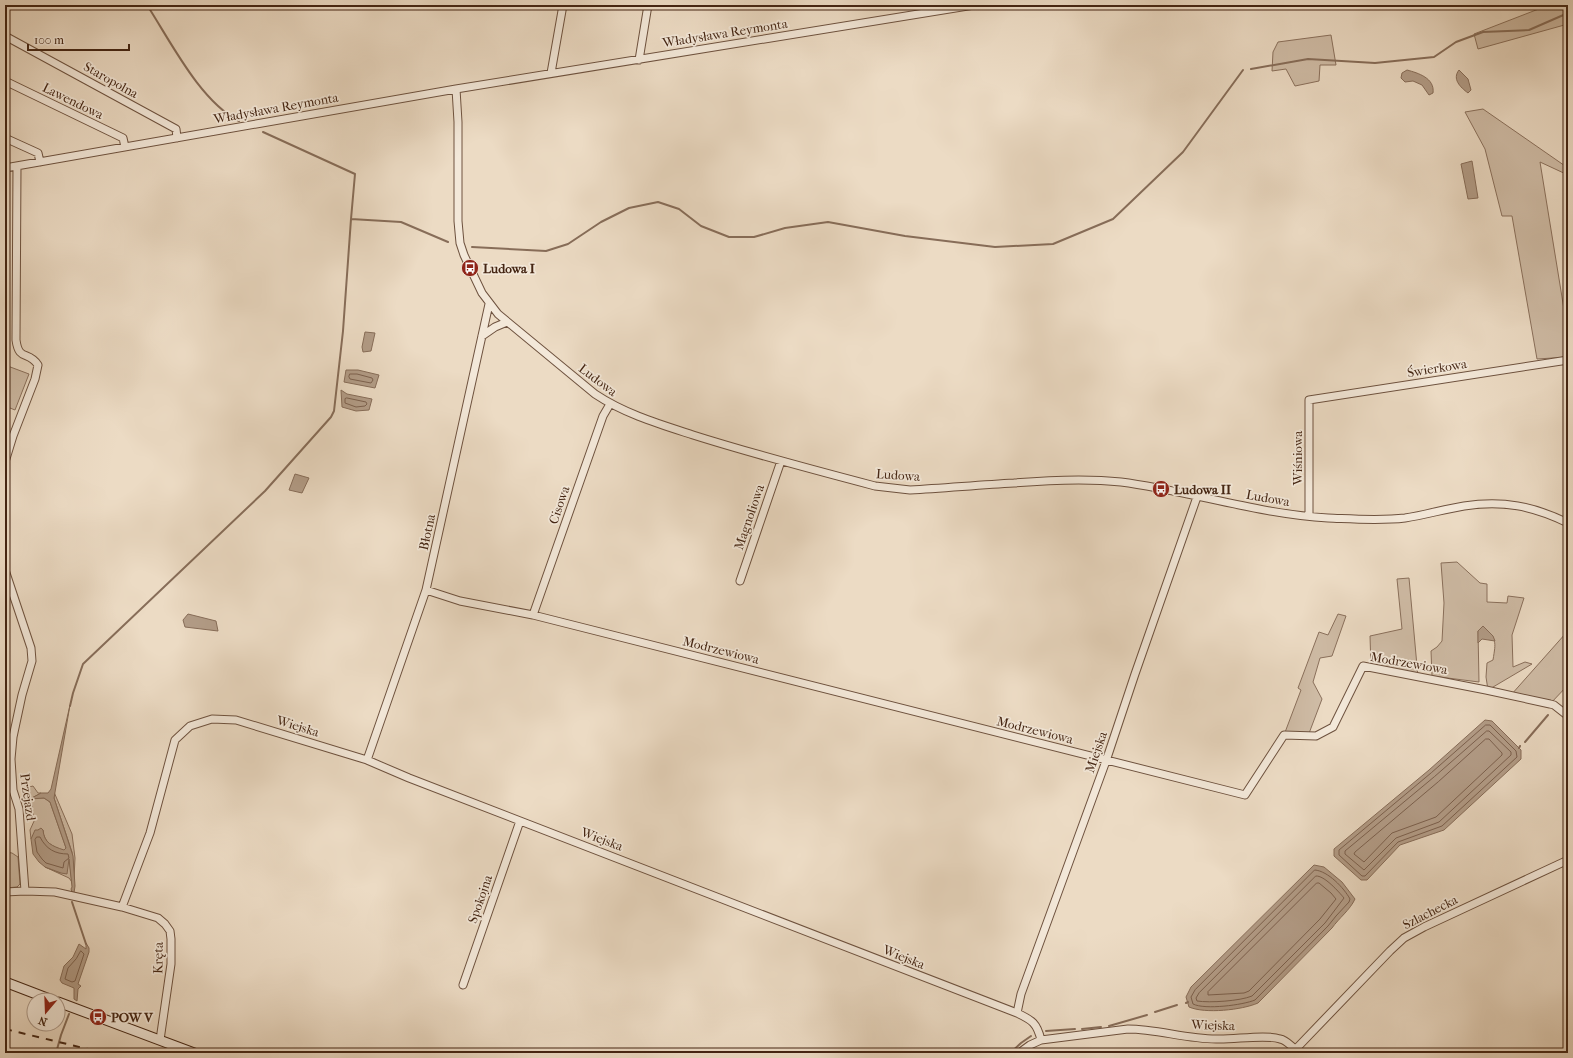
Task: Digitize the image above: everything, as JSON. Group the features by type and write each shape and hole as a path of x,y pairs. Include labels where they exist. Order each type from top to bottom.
{"main road":[{"path":"5,982 31,992"},
{"path":"66,1005 194,1053"}],"street":[{"path":"551,73 563,5"},
{"path":"639,60 648,5"},
{"name":"Władysława Reymonta","path":"5,168 456,88 639,60 974,5"},
{"name":"Staropolna","path":"5,36 176,130 177,138"},
{"name":"Lawendowa","path":"5,81 123,138 125,147"},
{"name":"Ludowa","path":"456,88 458,122 458,233 464,255 489,304 507,322 595,394 610,404 646,419 727,446 874,486 892,489 910,490 1044,480 1095,480 1140,485 1197,497 1309,516 1381,519 1405,518 1487,503 1530,507 1568,522"},
{"path":"5,138 38,153 40,162"},
{"path":"5,462 13,436 35,379 38,365 31,358 22,354 18,349 16,340 17,166"},
{"name":"Błotna","path":"367,760 426,590 489,304"},
{"path":"482,336 507,322"},
{"name":"Świerkowa","path":"1309,400 1568,360"},
{"name":"Wiśniowa","path":"1309,400 1309,516"},
{"name":"Cisowa","path":"533,615 603,416 610,404"},
{"name":"Magnoliowa","path":"740,581 781,461"},
{"name":"Miejska","path":"1017,1013 1021,994 1106,761 1197,497"},
{"name":"Przejazd","path":"5,570 31,648 32,661 22,695 13,737 11,759 13,790 19,809 25,891"},
{"name":"Modrzewiowa","path":"426,590 460,601 533,615 1245,796 1284,735 1316,736 1333,727 1363,666 1554,705 1568,716"},
{"name":"Wiejska","path":"122,907 150,833 175,740 190,726 212,719 236,720 367,760 520,821 1017,1013 1034,1022 1039,1030 1042,1040 1137,1029 1215,1040 1281,1039 1294,1051"},
{"name":"Spokojna","path":"463,985 520,821"},
{"name":"Szlachecka","path":"1294,1051 1404,938 1424,927 1568,860"},
{"path":"5,892 55,892 122,907"},
{"name":"Kręta","path":"122,907 158,918 166,924 170,931 172,964 160,1040"},
{"path":"1019,1053 1030,1045 1042,1040"}],"shaded area":[{"path":"1549,5 1568,5 1568,24 1478,49 1474,34"},
{"path":"1331,35 1336,65 1320,65 1319,81 1295,86 1286,69 1272,71 1273,52 1278,42"},
{"path":"1483,109 1568,168 1568,175 1540,162 1568,334 1568,357 1537,359 1512,216 1502,216 1485,149 1465,112"},
{"path":"5,365 29,374 15,410 5,406"},
{"path":"1457,562 1480,583 1487,584 1487,602 1507,603 1508,596 1524,598 1512,635 1513,667 1525,662 1532,664 1488,690 1486,677 1487,663 1493,660 1495,645 1493,638 1483,626 1478,631 1479,682 1432,676 1431,651 1442,641 1444,603 1441,563"},
{"path":"1409,578 1418,677 1371,668 1370,636 1402,629 1397,579"},
{"path":"1338,614 1346,616 1332,656 1320,658 1313,682 1322,699 1308,736 1284,735 1301,690 1298,688 1319,632 1328,635"},
{"path":"1566,633 1568,635 1568,685 1550,704 1511,695"},
{"path":"33,786 38,793 41,793 32,798 44,798 50,802 66,848 64,851 49,844 45,838 43,830 38,830 31,839 30,830 35,819 28,792 29,787"},
{"path":"54,792 72,834 75,858 74,879 72,852 54,798"},
{"path":"5,852 12,853 18,857 20,884 17,887 5,888"},
{"path":"69,858 72,882 69,878 45,867 61,873"}],"water":[{"path":"1407,70 1421,75 1429,80 1433,88 1433,93 1429,95 1422,85 1413,81 1405,82 1401,78 1402,73"},
{"path":"1459,70 1468,79 1471,90 1468,93 1458,83 1456,77"},
{"path":"1472,161 1478,198 1468,199 1461,164"},
{"path":"365,332 375,333 371,351 363,352 362,347"},
{"path":"346,370 358,370 379,375 375,388 344,382"},
{"path":"341,390 347,394 372,399 369,410 356,411 342,407"},
{"path":"295,474 309,478 302,493 289,490"},
{"path":"188,614 216,621 218,631 185,627 183,620"},
{"path":"1483,626 1493,636 1495,641 1482,639 1478,643 1478,631"},
{"path":"70,705 54,798 73,856 74,893 71,889 69,859 67,874 45,867 33,854 31,839 35,830 41,828 49,843 64,850 66,848 50,802 44,798 30,799 41,793 48,793 51,789"},
{"path":"1485,720 1492,721 1521,750 1521,759 1444,830 1400,845 1367,880 1361,880 1334,856 1334,849 1429,770"},
{"path":"1314,865 1324,867 1342,882 1355,899 1332,928 1258,1003 1243,1008 1214,1011 1189,1007 1186,997 1191,987"},
{"path":"86,943 89,948 89,952 78,984 81,986 78,989 77,1001 74,999 74,988 62,983 60,980 64,966 73,957 79,944 86,949"}],"waterway":[{"path":"147,5 176,53 199,85 225,112 239,121"},
{"path":"1251,69 1308,59 1375,63 1434,57 1456,42 1483,32 1529,30 1568,13"},
{"path":"472,247 546,251 568,244 601,222 629,208 658,202 679,209 701,226 729,237 754,237 785,228 828,222 905,236 995,247 1053,244 1113,219 1183,152 1243,70"},
{"path":"263,132 355,174 351,219"},
{"path":"70,706 83,664 265,491 331,417 334,411 343,331 351,219 401,222 448,242"},
{"path":"1525,742 1548,715"},
{"path":"72,902 86,944"},
{"path":"1155,1012 1177,1005"},
{"path":"56,1053 69,1014"},
{"path":"1109,1026 1147,1015"},
{"path":"1082,1029 1101,1027"},
{"path":"1046,1031 1075,1029"},
{"path":"1010,1053 1031,1036"}],"railway":[{"path":"5,1029 104,1053"}],"place":[{"name":"Ludowa I","path":"470,268"},
{"name":"Ludowa II","path":"1161,489"},
{"name":"POW V","path":"98,1017"}]}
